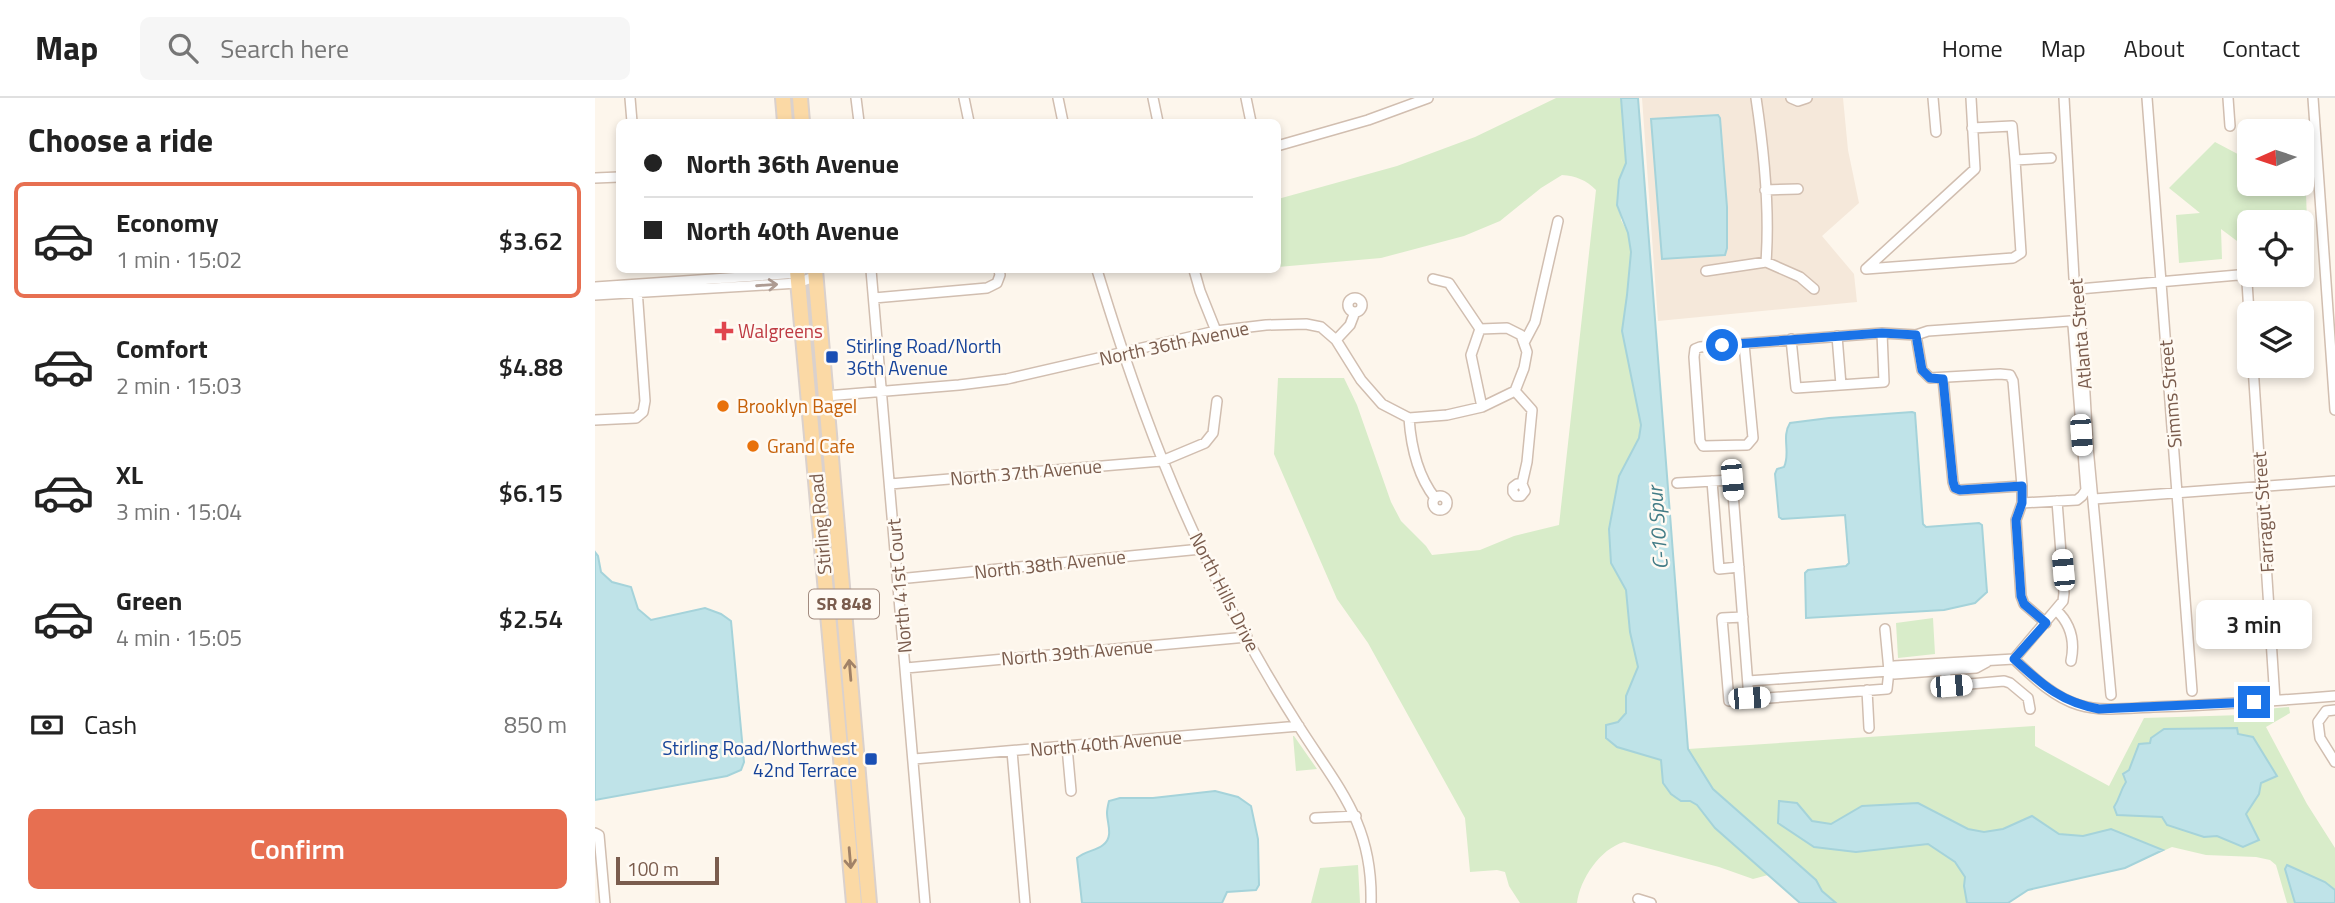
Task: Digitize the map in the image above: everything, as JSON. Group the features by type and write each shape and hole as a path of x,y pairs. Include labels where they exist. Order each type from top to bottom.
{"main road":[{"path":"783,98 785,119"},
{"path":"800,98 802,119"},
{"name":"Stirling Road","path":"816,273 869,903"},
{"name":"Stirling Road","path":"797,275 853,903"},
{"path":"808,399 817,405 828,422"},
{"path":"835,696 845,712 853,714"},
{"path":"846,813 862,811"}],"street":[{"path":"630,98 632,119"},
{"path":"856,98 859,119"},
{"path":"964,98 968,119"},
{"path":"1058,98 1062,119"},
{"path":"1153,98 1157,119"},
{"path":"1246,98 1250,119"},
{"path":"1281,145 1368,120 1428,98"},
{"path":"1756,98 1765,190 1766,262"},
{"path":"1791,98 1798,101 1807,98"},
{"path":"1933,98 1936,132"},
{"path":"1971,98 1972,128 1975,169 1866,269 2013,258 2021,253 2012,126 1972,128"},
{"name":"Atlanta Street","path":"2064,98 2074,278 2079,289 2111,695"},
{"name":"Simms Street","path":"2147,98 2192,691"},
{"path":"2228,98 2230,125"},
{"path":"2313,98 2335,410"},
{"path":"2015,160 2051,158"},
{"path":"595,178 616,177"},
{"path":"1765,190 1798,189"},
{"path":"1525,341 1535,322 1558,221"},
{"path":"1706,271 1766,262 1800,277 1814,289"},
{"path":"595,295 816,273"},
{"name":"North 41st Court","path":"871,273 925,903"},
{"path":"874,298 987,288 997,283 1000,273"},
{"name":"North Hills Drive","path":"1098,273 1123,354 1162,461 1201,549 1247,637 1356,816 1366,843 1371,903"},
{"path":"1195,273 1216,331"},
{"path":"2079,289 2238,275 2244,277 2247,282 2248,301"},
{"path":"1433,279 1449,283 1480,329"},
{"path":"595,287 637,289"},
{"path":"595,420 636,418 643,412 645,401 637,289"},
{"path":"1336,340 1350,325 1356,312"},
{"path":"1744,344 1752,442 1747,445 1703,446 1700,441 1695,349 1700,347 1882,333 1916,335 1928,331 2070,321 2073,326 2085,490 2077,499 2022,503"},
{"name":"North 36th Avenue","path":"826,396 1007,379 1216,331 1266,325 1306,324 1321,327 1336,340 1361,380 1382,404 1409,418"},
{"path":"1435,498 1425,486 1411,445 1409,418 1447,415 1482,407 1515,391 1526,360 1525,341 1521,335 1507,328 1480,329"},
{"path":"1480,329 1471,355 1482,407"},
{"path":"1791,340 1795,388 1884,382 1882,333"},
{"path":"1916,335 1922,370 1930,378 2000,374 2010,375 2013,381 2022,486 2022,503 2016,520 2021,596 2024,604 2046,623"},
{"path":"1837,336 1841,385"},
{"name":"Farragut Street","path":"2254,378 2276,701"},
{"path":"1943,379 1955,488 1960,490 2022,486"},
{"path":"1515,391 1532,410 1522,484"},
{"name":"North 37th Avenue","path":"890,484 1162,461 1205,443 1213,433 1217,401"},
{"path":"1677,483 1732,480 1749,698"},
{"path":"1712,481 1719,569 1739,567"},
{"path":"2094,499 2335,481"},
{"path":"1748,681 1889,671 1894,674 1977,659 1987,662 2014,659 2063,601 2057,501"},
{"name":"North 38th Avenue","path":"898,579 1201,549"},
{"path":"2056,610 2067,621 2070,629 2071,661"},
{"path":"1743,617 1723,618 1729,701 1888,687 1885,629"},
{"name":"North 39th Avenue","path":"906,668 1247,637"},
{"path":"2014,659 2044,686 2065,700 2090,707 2190,706 2335,696"},
{"path":"1945,666 1947,686 2010,682 2028,698 2030,709"},
{"path":"1867,690 1869,728"},
{"path":"2335,710 2326,711 2318,722 2320,738 2335,762"},
{"name":"North 40th Avenue","path":"914,759 1299,726"},
{"path":"1067,747 1071,791"},
{"path":"1012,751 1025,903"},
{"path":"1315,818 1356,816"},
{"path":"597,834 605,903"},
{"path":"1638,899 1651,903"}],"shaded area":[{"path":"1642,98 1843,98 1848,150 1859,203 1822,236 1854,274 1857,302 1658,321"}],"green space":[{"path":"1556,98 1621,98 1626,164 1619,180 1621,220 1628,233 1631,252 1622,331 1641,425 1639,438 1619,476 1611,563 1626,590 1630,632 1638,667 1626,696 1626,713 1618,722 1617,747 1661,760 1688,749 2035,726 2035,746 2109,786 2144,718 2242,715 2255,710 2289,707 2290,713 2266,727 2307,804 2335,848 2335,903 2287,903 2276,865 2270,860 2206,855 2172,847 2125,868 2028,890 2008,903 1836,903 1822,891 1768,875 1753,879 1719,867 1624,842 1599,858 1582,884 1577,903 1520,903 1509,886 1505,872 1470,872 1465,818 1368,643 1337,599 1274,454 1278,378 1344,378 1357,405 1391,502 1401,521 1432,555 1480,550 1514,536 1559,525 1596,190 1581,179 1562,175 1500,221 1464,236 1381,258 1281,267 1281,198 1397,166 1475,137"},
{"path":"2215,142 2237,154 2237,196 2306,196 2307,210 2237,210 2237,241 2221,229 2222,259 2179,263 2176,215 2200,213 2169,188"},
{"path":"1933,618 1935,654 1898,658 1896,623"},
{"path":"1294,736 1317,769 1296,771"},
{"path":"1358,865 1360,903 1311,903 1320,868"}],"water":[{"name":"C-10 Spur","path":"1621,98 1638,98 1688,749 1713,789 1816,880 1822,891 1836,903 1800,903 1715,828 1697,805 1690,801 1681,801 1671,794 1663,783 1661,760 1617,747 1606,738 1606,725 1618,722 1626,713 1626,696 1638,667 1630,632 1626,590 1611,563 1609,529 1619,476 1639,438 1641,425 1622,331 1631,252 1628,233 1617,205 1619,180 1626,163"},
{"path":"1718,115 1727,207 1725,255 1662,259 1651,119"},
{"path":"1915,413 1923,524 1926,527 1979,523 1982,525 1987,592 1975,603 1944,610 1806,618 1805,573 1808,570 1846,566 1849,563 1845,515 1779,517 1775,474 1786,462 1787,428 1790,423 1829,418"},
{"path":"595,552 601,572 612,582 631,587 638,609 651,620 705,608 731,621 744,762 741,770 727,776 595,800"},
{"path":"2237,728 2238,734 2253,737 2277,776 2261,783 2259,794 2246,814 2259,840 2243,847 2217,836 2204,837 2167,825 2162,817 2117,815 2114,807 2126,782 2123,774 2129,770 2139,744 2150,743 2151,738 2164,729"},
{"path":"1215,791 1238,797 1251,806 1258,839 1259,885 1256,890 1227,892 1222,903 1082,903 1077,858 1106,842 1109,834 1109,801"},
{"path":"1779,801 1797,803 1812,821 1831,824 1862,806 1918,803 1968,829 1984,832 2003,829 2032,816 2059,834 2083,836 2111,829 2163,850 2125,868 2028,890 2008,903 1967,903 1965,877 1955,862 1928,844 1856,852 1814,847 1778,823"},
{"path":"2287,865 2325,882 2335,890 2335,903 2295,903 2285,869"}],"place":[{"name":"Walgreens","path":"724,331"},
{"name":"Stirling Road/North 36th Avenue","path":"832,357"},
{"name":"Brooklyn Bagel","path":"723,406"},
{"name":"Grand Cafe","path":"753,446"},
{"name":"Stirling Road/Northwest 42nd Terrace","path":"871,759"}],"route":[{"path":"1722,345 1882,333 1916,335 1922,370 1930,378 1943,379 1955,488 1960,490 2022,486 2022,503 2016,520 2021,596 2024,604 2046,623 2014,659 2044,686 2065,700 2081,706 2099,709 2254,702"}]}
